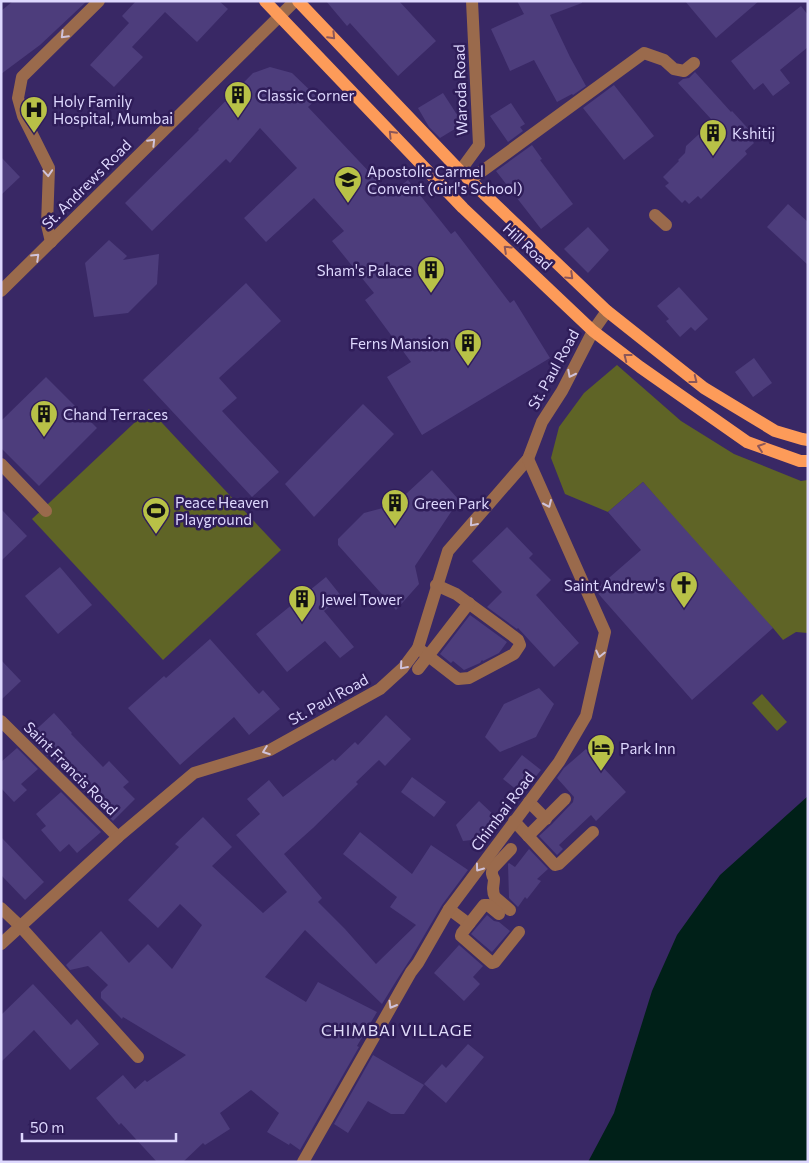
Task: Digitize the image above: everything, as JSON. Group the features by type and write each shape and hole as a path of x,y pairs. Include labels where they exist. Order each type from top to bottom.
{"main road":[{"name":"Hill Road","path":"265,1 463,208 593,331 640,367 747,442 800,461 808,461"},
{"name":"Hill Road","path":"296,1 465,175 607,311 704,388 775,431 808,440"}],"street":[{"path":"51,242 47,225 49,168 23,116 18,98 22,77 99,1"},
{"name":"St. Andrews Road","path":"1,291 296,1"},
{"name":"Waroda Road","path":"465,175 479,145 472,1"},
{"path":"465,175 644,53 664,60 674,69 684,71 694,63"},
{"path":"655,215 666,225"},
{"name":"St. Paul Road","path":"1,944 118,837 194,773 270,750 380,689 423,652 436,585 448,552 528,460 542,422 562,391 593,331 607,311"},
{"name":"Chimbai Road","path":"303,1162 449,909 559,762 586,716 605,632 528,460"},
{"path":"1,464 46,511"},
{"path":"423,652 458,679 469,678 514,654 520,645 518,640 469,603 456,594 436,585"},
{"path":"418,669 423,652 469,603"},
{"name":"Saint Francis Road","path":"1,721 118,837"},
{"path":"528,836 565,800"},
{"path":"529,802 546,819"},
{"path":"514,821 553,864 557,865 593,832"},
{"path":"500,840 521,858"},
{"path":"511,849 491,871 494,880 493,894 505,912 486,905 461,936 492,964 519,932"},
{"path":"1,908 20,926 138,1057"},
{"path":"449,909 469,924"}],"green space":[{"path":"617,365 681,421 734,454 801,481 808,480 808,633 796,632 783,640 773,628 755,613 643,482 608,512 565,494 551,458 559,427 584,393"},
{"name":"Peace Heaven Playground","path":"149,409 281,550 163,660 32,519"},
{"path":"762,694 787,722 777,731 752,703"}],"shaded area":[{"path":"808,796 808,1162 588,1162 614,1113 652,991 677,935 720,875"}],"building":[{"path":"13,1 87,1 40,45 1,74 1,11"},
{"path":"136,1 219,1 228,9 197,42 165,12 132,47 143,57 114,87 90,65 129,23 122,16"},
{"path":"326,1 399,1 436,41 398,76 350,23 347,26"},
{"path":"517,1 582,1 582,3 550,15 586,86 573,95 557,102 534,60 510,71 491,29 524,14"},
{"path":"685,1 759,1 716,38"},
{"path":"801,6 808,15 808,47 780,70 790,83 773,96 763,83 754,90 731,61"},
{"path":"270,67 292,73 318,98 308,107 390,194 408,180 451,234 455,231 510,303 514,300 550,358 422,435 387,377 411,362 365,300 374,293 332,241 344,231 314,198 266,242 244,218 297,168 260,128 230,163 226,159 152,231 125,203 199,130 253,73"},
{"name":"Kshitij","path":"695,72 753,134 749,137 754,143 745,151 747,154 701,199 698,196 689,204 685,200 682,203 665,186 669,183 663,177 685,153 686,146 710,124 708,122 711,119 678,83 683,79 689,78"},
{"path":"614,85 654,136 624,160 583,108"},
{"path":"443,93 463,124 440,138 429,127 418,108"},
{"path":"511,103 525,124 520,127 523,131 508,142 490,116"},
{"path":"532,145 542,159 540,160 573,204 541,229 496,171"},
{"path":"1,157 20,177 1,195"},
{"path":"788,204 808,222 808,265 767,227"},
{"path":"588,227 609,250 588,273 564,249"},
{"path":"109,240 127,256 123,260 159,254 157,284 128,313 94,317 85,263"},
{"path":"246,283 281,321 219,378 237,398 222,411 279,472 252,497 143,380"},
{"path":"679,287 708,319 695,331 691,327 680,337 666,321 669,319 657,306"},
{"path":"754,358 772,383 753,397 735,372"},
{"name":"Chand Terraces","path":"46,377 97,428 39,486 1,448 1,421"},
{"path":"363,404 394,434 314,517 285,484"},
{"name":"Green Park","path":"432,470 459,500 415,566 419,584 396,610 338,545 338,539 364,513 394,505"},
{"name":"Saint Andrew's","path":"643,482 773,628 692,700 595,590 641,550 608,512"},
{"path":"1,509 27,536 1,561"},
{"path":"507,527 533,554 529,558 551,580 536,595 579,643 554,667 518,628 487,607 502,592 472,561"},
{"path":"60,567 92,605 58,634 25,596"},
{"name":"Jewel Tower","path":"326,577 342,597 324,611 354,647 340,658 325,641 287,672 256,634"},
{"path":"470,615 507,642 499,653 464,670 440,654"},
{"path":"210,639 259,694 263,690 280,709 249,735 234,717 180,765 128,708 164,676 166,678"},
{"path":"1,660 21,681 1,700"},
{"path":"539,688 554,704 536,737 500,752 485,737 504,704"},
{"path":"54,713 71,734 103,767 109,761 129,782 123,787 135,799 113,821 51,757 28,737"},
{"path":"386,715 411,739 385,766 379,760 356,782 358,784 284,854 322,898 318,902 376,964 416,925 390,907 397,897 343,854 360,832 412,874 431,845 468,870 442,905 382,1004 305,930 265,977 306,1002 318,982 377,1012 300,1150 267,1132 279,1113 251,1090 220,1113 230,1129 205,1145 203,1143 183,1162 157,1162 121,1123 119,1125 96,1098 123,1075 135,1089 145,1080 147,1082 186,1055 123,1017 122,1019 101,998 101,992 108,985 88,966 70,970 66,965 101,931 129,963 148,944 172,969 202,925 180,904 158,928 128,900 179,847 175,844 203,817 232,847 212,866 263,913 287,892 236,835 260,814 247,799 269,780 283,797 333,759 335,761 355,742 358,745"},
{"path":"17,748 38,769 21,784 27,790 14,802 1,788 1,762"},
{"path":"586,749 626,792 596,821 591,815 559,845 563,849 557,855 539,836 573,802 574,797 557,778 564,768"},
{"path":"522,755 541,770 522,794 503,779"},
{"path":"412,777 446,802 434,817 401,792"},
{"path":"61,792 101,832 77,853 69,844 60,852 41,830 46,826 36,814"},
{"path":"479,801 497,818 493,822 499,828 489,838 463,841 456,825"},
{"path":"1,837 44,882 25,900 1,875"},
{"path":"529,849 548,869 537,879 541,881 518,907 509,898 508,864 515,867"},
{"path":"487,915 510,931 492,952 471,934"},
{"path":"459,945 483,966 473,977 480,984 464,1001 434,973"},
{"path":"33,984 71,1025 77,1019 99,1044 70,1070 34,1030 1,1062 1,1015"},
{"path":"468,1044 484,1057 446,1103 424,1084 442,1064 446,1068"},
{"path":"373,1055 424,1085 404,1114 391,1114 368,1101 348,1133 334,1124"}],"place":[{"name":"Classic Corner","path":"238,119"},
{"name":"Holy Family Hospital, Mumbai","path":"34,134"},
{"name":"Kshitij","path":"713,157"},
{"name":"Apostolic Carmel Convent (Girl's School)","path":"348,204"},
{"name":"Sham's Palace","path":"431,294"},
{"name":"Ferns Mansion","path":"468,367"},
{"name":"Chand Terraces","path":"44,438"},
{"name":"Green Park","path":"395,527"},
{"name":"Peace Heaven Playground","path":"156,535"},
{"name":"Saint Andrew's","path":"684,609"},
{"name":"Jewel Tower","path":"302,623"},
{"name":"Park Inn","path":"601,772"}],"district":[{"name":"CHIMBAI VILLAGE","path":"397,1029"}]}
